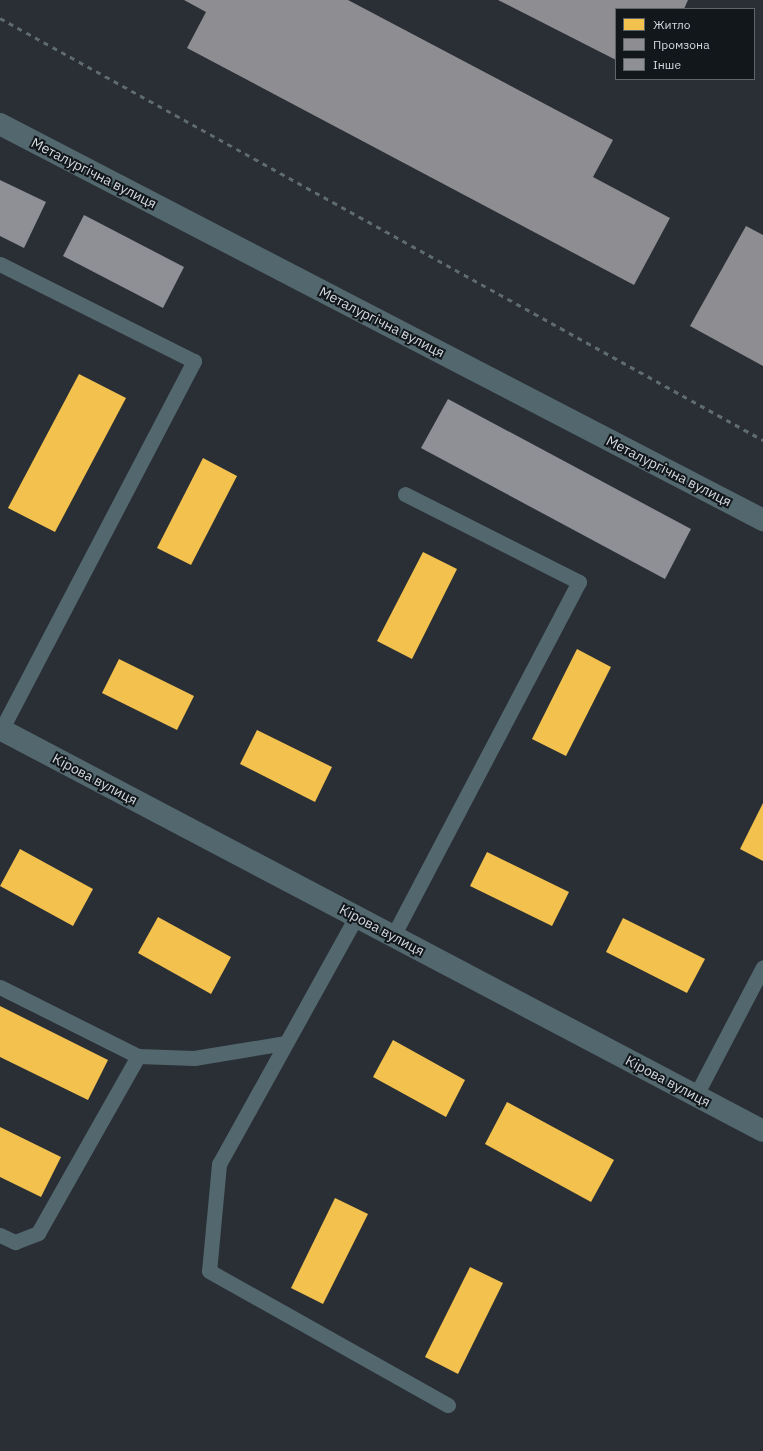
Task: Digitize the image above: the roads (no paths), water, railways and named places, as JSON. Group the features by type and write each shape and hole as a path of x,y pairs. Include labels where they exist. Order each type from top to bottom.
{"street":[{"name":"Металургічна вулиця","path":"0,124 763,520"},
{"name":"Кірова вулиця","path":"1,730 763,1131"}],"lane":[{"path":"0,264 194,361 1,730"},
{"path":"393,936 579,582 405,494"},
{"path":"356,917 219,1164 209,1271 448,1405"},
{"path":"696,1095 763,967"},
{"path":"0,987 138,1056 194,1058 286,1043"},
{"path":"0,1235 15,1242 38,1233 138,1056"}],"railway":[{"path":"0,18 763,440"}]}
